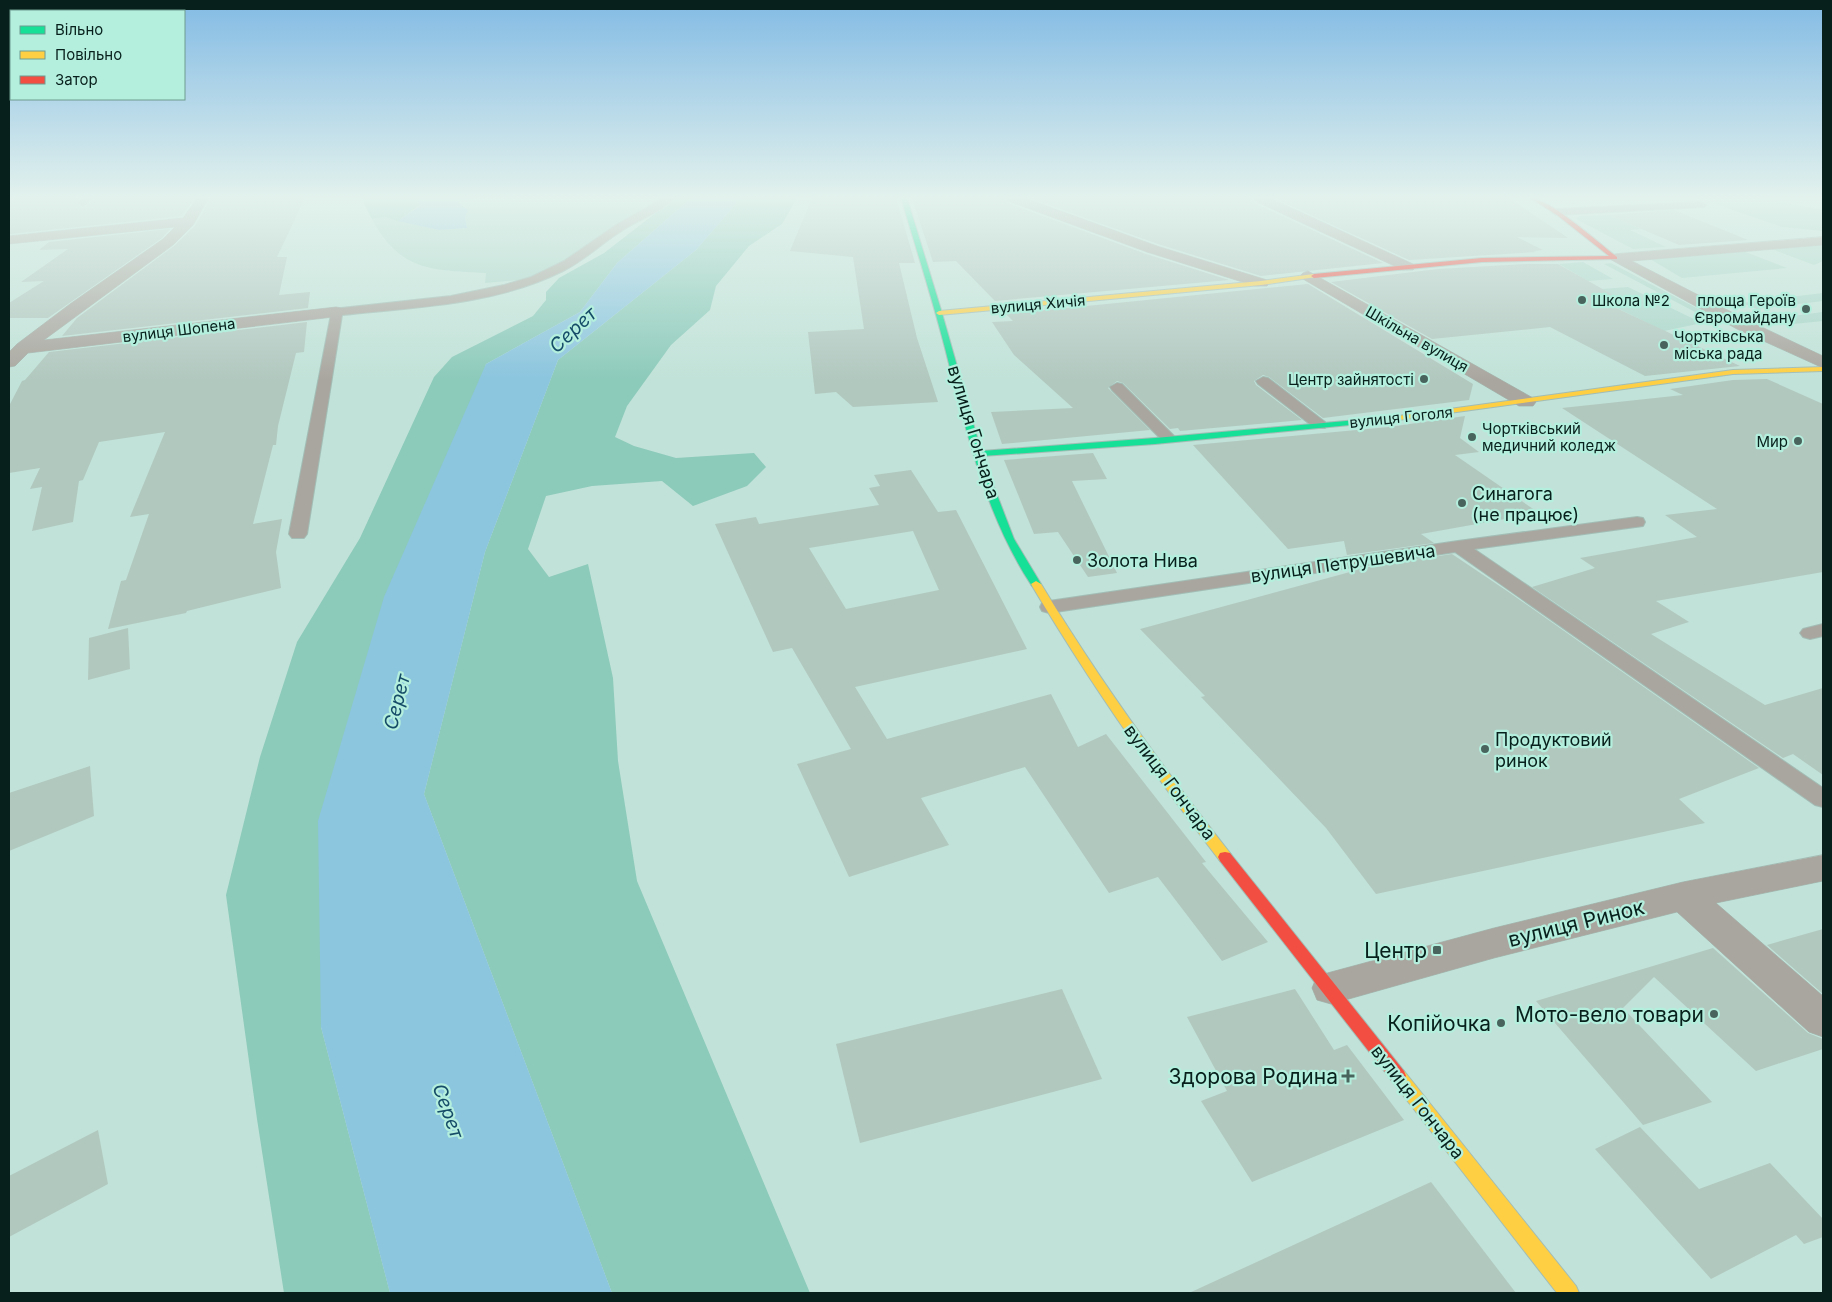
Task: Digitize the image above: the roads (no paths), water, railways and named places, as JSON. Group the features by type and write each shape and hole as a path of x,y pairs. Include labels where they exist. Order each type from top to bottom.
{"street":[{"path":"9,362 23,348 145,259"},
{"name":"вулиця Гончара","path":"922,259 977,454 1009,539 1049,607 1094,678 1160,774 1331,988 1569,1293"},
{"path":"1183,259 1261,283"},
{"path":"1390,259 1408,267"},
{"name":"вулиця Хичія","path":"939,313 1261,283 1308,276 1514,259"},
{"path":"1616,259 1743,326 1823,363"},
{"name":"Шкільна вулиця","path":"1308,276 1526,402"},
{"name":"вулиця Шопена","path":"23,348 336,312"},
{"name":"вулиця Гоголя","path":"977,454 1320,425 1526,402 1733,372 1823,369"},
{"name":"вулиця Ринок","path":"1331,988 1494,943 1683,896 1823,868"},
{"path":"1683,896 1823,1020"}],"lane":[{"path":"298,534 336,312 498,290 537,279 561,268 574,259"},
{"path":"1263,381 1320,425"},
{"path":"1117,387 1169,439"},
{"name":"вулиця Петрушевича","path":"1049,607 1458,546 1637,522"},
{"path":"1458,546 1823,799"}],"water":[{"name":"Серет","path":"622,259 685,259 558,360 485,552 424,794 612,1293 390,1293 321,1027 318,821 384,597 486,364 580,312"}],"place":[{"name":"Школа №2","path":"1582,300"},
{"name":"площа Героїв Євромайдану","path":"1806,309"},
{"name":"Чортківська міська рада","path":"1664,345"},
{"name":"Центр зайнятості","path":"1424,379"},
{"name":"Чортківський медичний коледж","path":"1472,437"},
{"name":"Мир","path":"1798,441"},
{"name":"Синагога (не працює)","path":"1462,503"},
{"name":"Золота Нива","path":"1077,560"},
{"name":"Продуктовий ринок","path":"1485,749"},
{"name":"Центр","path":"1437,950"},
{"name":"Мото-вело товари","path":"1714,1014"},
{"name":"Копійочка","path":"1501,1023"},
{"name":"Здорова Родина","path":"1348,1076"}]}
